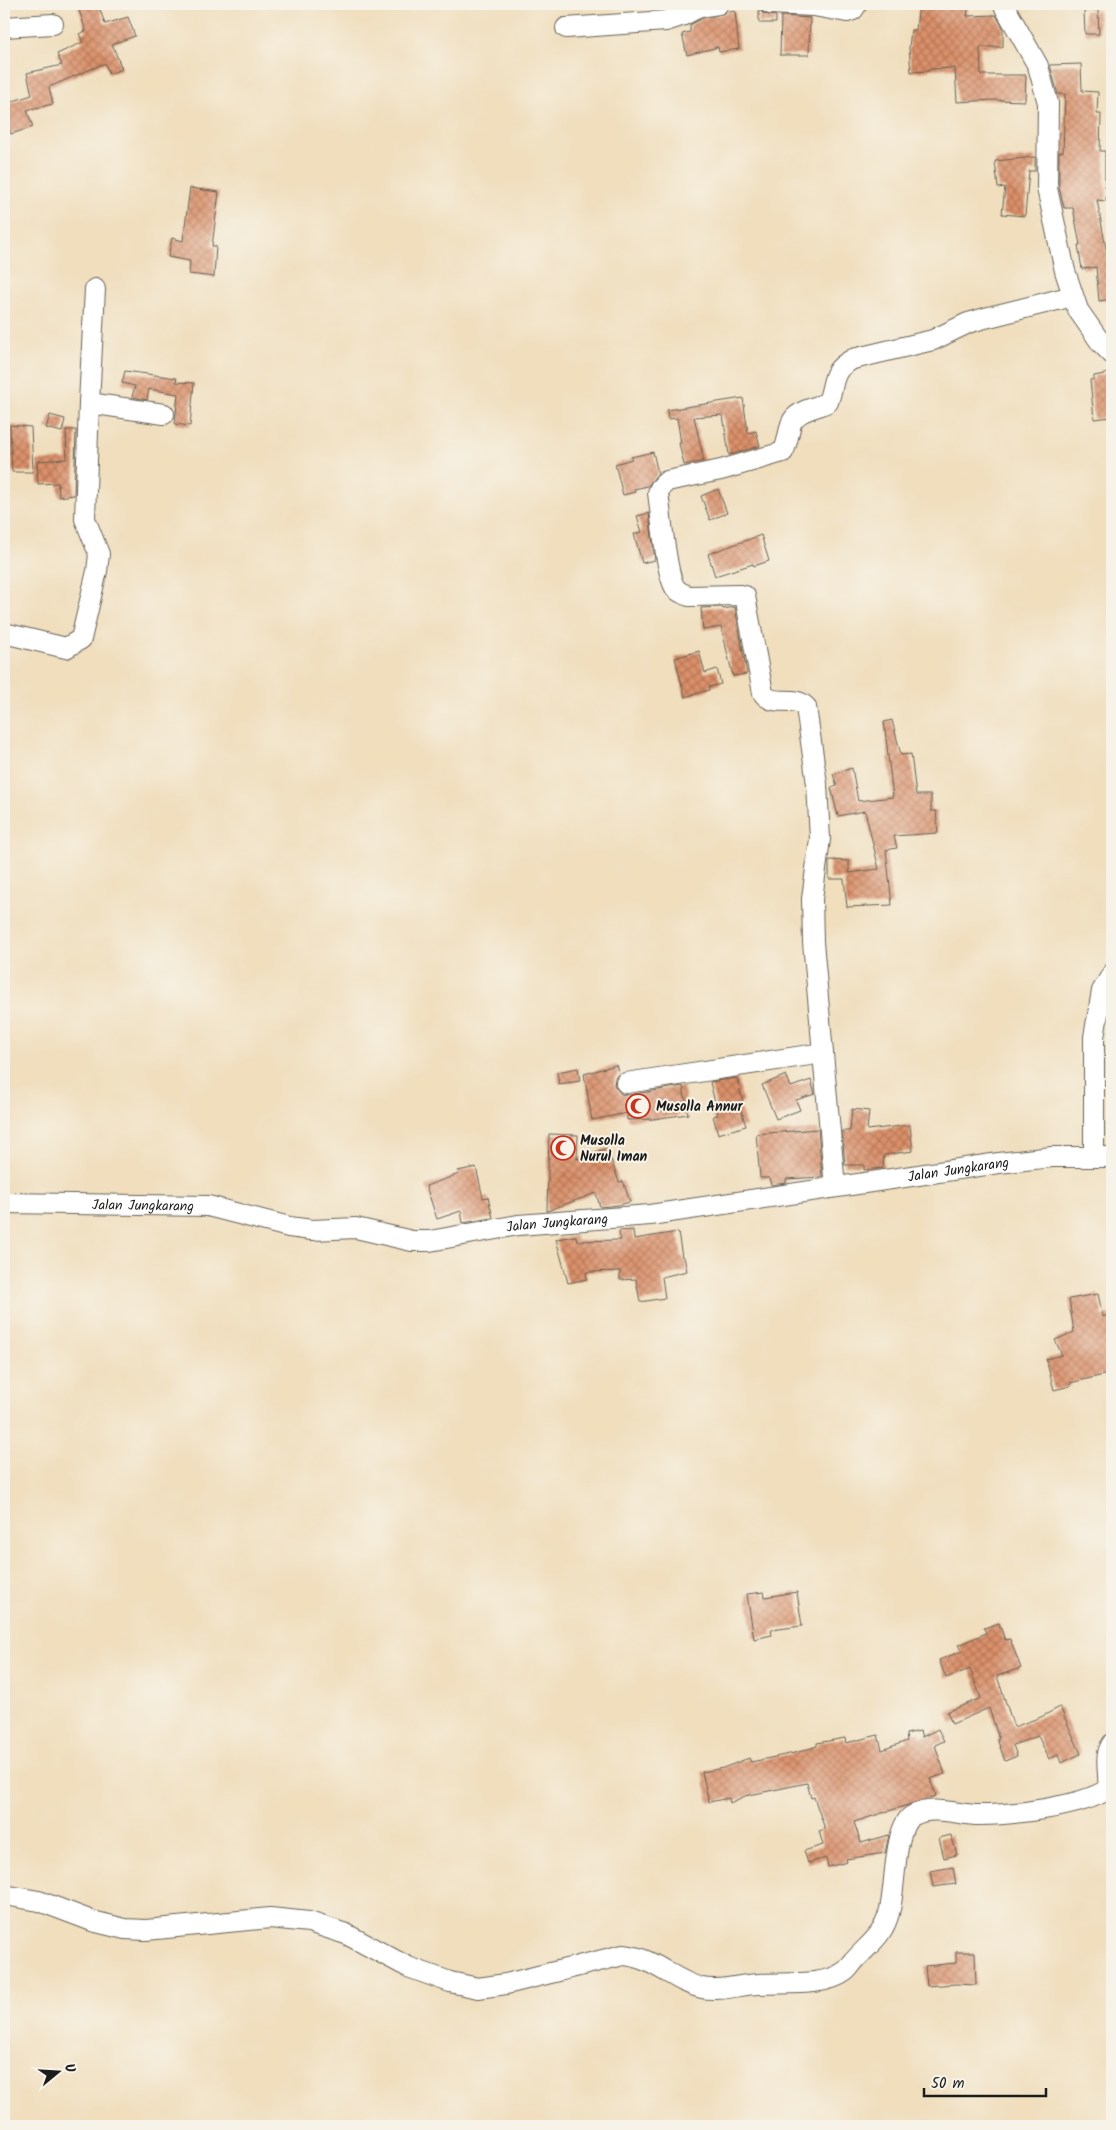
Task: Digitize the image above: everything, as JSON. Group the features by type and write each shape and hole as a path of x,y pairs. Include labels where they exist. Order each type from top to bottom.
{"street":[{"path":"566,28 666,21 684,16 699,7 718,4"},
{"path":"770,4 814,6 847,12 853,10 857,4"},
{"path":"1003,4 1038,66 1048,103 1048,188 1064,271 1078,310 1101,343 1112,354"},
{"path":"4,27 53,24"},
{"path":"4,633 66,648 81,639 97,571 99,554 86,519 88,403 96,290"},
{"path":"836,1187 812,942 812,899 820,839 817,784 806,707 798,702 772,701 766,698 763,693 745,596 690,596 682,594 675,588 670,573 658,493 667,481 721,470 783,452 787,444 791,424 795,418 801,413 828,402 836,371 853,359 932,340 968,323 984,318 1073,296"},
{"path":"88,403 164,414"},
{"path":"1103,1157 1094,1037 1102,991 1112,974"},
{"path":"626,1083 823,1053"},
{"name":"Jalan Jungkarang","path":"4,1203 208,1206 288,1227 312,1230 356,1228 412,1241 430,1240 518,1225 650,1215 1000,1162 1052,1157 1103,1157"},
{"path":"4,1895 39,1901 92,1921 125,1929 146,1930 270,1918 309,1922 346,1934 408,1967 450,1982 478,1988 506,1984 623,1954 636,1955 656,1964 689,1984 704,1989 758,1984 807,1983 821,1981 844,1973 881,1935 890,1913 902,1829 912,1816 931,1811 978,1815 1004,1814 1072,1803 1102,1794 1108,1789 1107,1758 1112,1744"}],"building":[{"path":"77,4 98,4 105,24 128,17 135,36 112,44 122,69 109,74 105,63 49,87 53,104 27,110 33,127 11,134 4,115 4,104 32,95 27,73 62,65 57,54 83,42 79,34 86,31"},
{"path":"919,4 954,9 954,4 969,4 967,16 996,15 1003,28 1003,47 980,47 981,75 1026,75 1025,101 957,102 955,68 911,72 909,48 911,30 916,30"},
{"path":"759,9 764,14 776,16 776,23 759,23"},
{"path":"1098,10 1099,34 1085,34 1084,11"},
{"path":"735,11 739,49 719,52 718,47 687,55 682,34 690,32 690,25 703,18"},
{"path":"781,16 810,18 809,55 780,55"},
{"path":"1081,64 1082,91 1098,92 1097,114 1101,114 1100,151 1105,151 1106,201 1097,200 1112,275 1112,299 1099,301 1096,267 1082,269 1078,245 1080,245 1073,208 1064,208 1059,187 1059,152 1063,152 1065,94 1058,94 1050,65"},
{"path":"1035,157 1035,171 1029,171 1025,216 1002,214 1005,187 998,188 995,161"},
{"path":"190,188 219,192 212,246 216,246 214,277 189,274 190,261 168,257 172,238 183,241"},
{"path":"125,371 177,378 176,382 194,383 190,426 175,424 178,394 149,389 147,400 132,397 135,386 122,383"},
{"path":"1109,373 1112,391 1112,417 1094,419 1090,380 1094,379 1094,376"},
{"path":"743,398 748,433 756,431 760,446 729,455 723,415 694,417 704,461 684,465 679,443 681,443 677,418 668,419 667,410"},
{"path":"50,415 65,419 62,432 46,428"},
{"path":"10,425 31,427 33,472 12,472"},
{"path":"66,430 76,430 74,495 59,497 58,483 38,484 37,461 67,459"},
{"path":"653,452 658,473 648,486 634,489 635,492 623,495 615,464 632,459 631,457"},
{"path":"718,489 727,513 710,520 701,496"},
{"path":"649,513 655,560 642,563 634,534 642,532 637,516"},
{"path":"761,535 769,561 715,576 708,554"},
{"path":"722,607 723,609 735,607 747,674 733,676 721,627 703,630 701,608"},
{"path":"699,651 705,673 717,669 721,684 709,687 709,690 685,697 675,658"},
{"path":"892,720 901,755 911,754 916,795 931,795 931,811 936,811 938,833 894,836 897,848 886,850 892,905 847,907 844,879 829,879 829,860 849,861 849,873 879,869 865,811 838,816 831,788 837,786 833,774 852,768 858,801 893,797 884,722"},
{"path":"616,1065 619,1073 615,1078 614,1085 621,1094 628,1095 683,1086 688,1114 653,1119 627,1120 627,1113 592,1120 584,1074"},
{"path":"578,1068 580,1081 559,1084 557,1072"},
{"path":"786,1075 791,1087 811,1080 815,1094 796,1100 800,1110 776,1119 762,1085"},
{"path":"737,1078 743,1102 739,1103 746,1126 718,1134 713,1116 718,1115 710,1082"},
{"path":"852,1109 869,1111 867,1130 910,1125 913,1151 884,1155 883,1168 864,1170 864,1165 845,1165 842,1131 850,1131"},
{"path":"818,1129 822,1177 786,1179 786,1183 771,1185 769,1178 760,1178 756,1134"},
{"path":"549,1134 578,1135 577,1159 607,1148 619,1182 623,1181 630,1202 600,1207 596,1193 547,1211"},
{"path":"476,1167 483,1198 488,1197 493,1218 463,1223 461,1211 437,1219 426,1186 459,1174 458,1171"},
{"path":"633,1230 634,1239 678,1232 682,1257 684,1257 687,1271 662,1277 665,1298 640,1302 636,1279 620,1280 620,1271 586,1272 587,1279 568,1283 556,1239 576,1236 577,1241 620,1240 619,1231"},
{"path":"1098,1294 1103,1317 1112,1313 1112,1373 1070,1383 1070,1386 1054,1390 1046,1359 1062,1355 1055,1340 1074,1332 1069,1299"},
{"path":"764,1592 765,1597 797,1592 802,1626 771,1630 772,1635 754,1639 747,1594"},
{"path":"999,1623 1005,1640 1010,1639 1021,1668 997,1676 1014,1727 1041,1717 1060,1707 1081,1754 1061,1763 1058,1755 1049,1759 1038,1736 1013,1745 1017,1756 1005,1761 989,1708 952,1724 947,1712 981,1698 970,1669 946,1678 939,1660 962,1651 959,1645 986,1633 984,1628"},
{"path":"938,1729 944,1741 935,1745 945,1774 930,1779 936,1796 854,1822 861,1843 889,1835 885,1853 846,1859 847,1862 828,1867 826,1858 808,1863 804,1851 823,1845 819,1831 825,1829 814,1797 811,1798 807,1783 745,1796 730,1803 729,1798 709,1802 702,1772 723,1768 749,1758 751,1762 799,1752 817,1746 817,1743 845,1738 846,1743 878,1735 882,1750 907,1741 906,1734 920,1731 922,1737"},
{"path":"951,1835 957,1855 944,1858 939,1838"},
{"path":"953,1867 956,1884 933,1887 930,1871"},
{"path":"956,1952 975,1952 976,1985 927,1986 925,1966 956,1963"}],"place":[{"name":"Musolla Annur","path":"638,1106"},
{"name":"Musolla Nurul Iman","path":"563,1148"}]}
